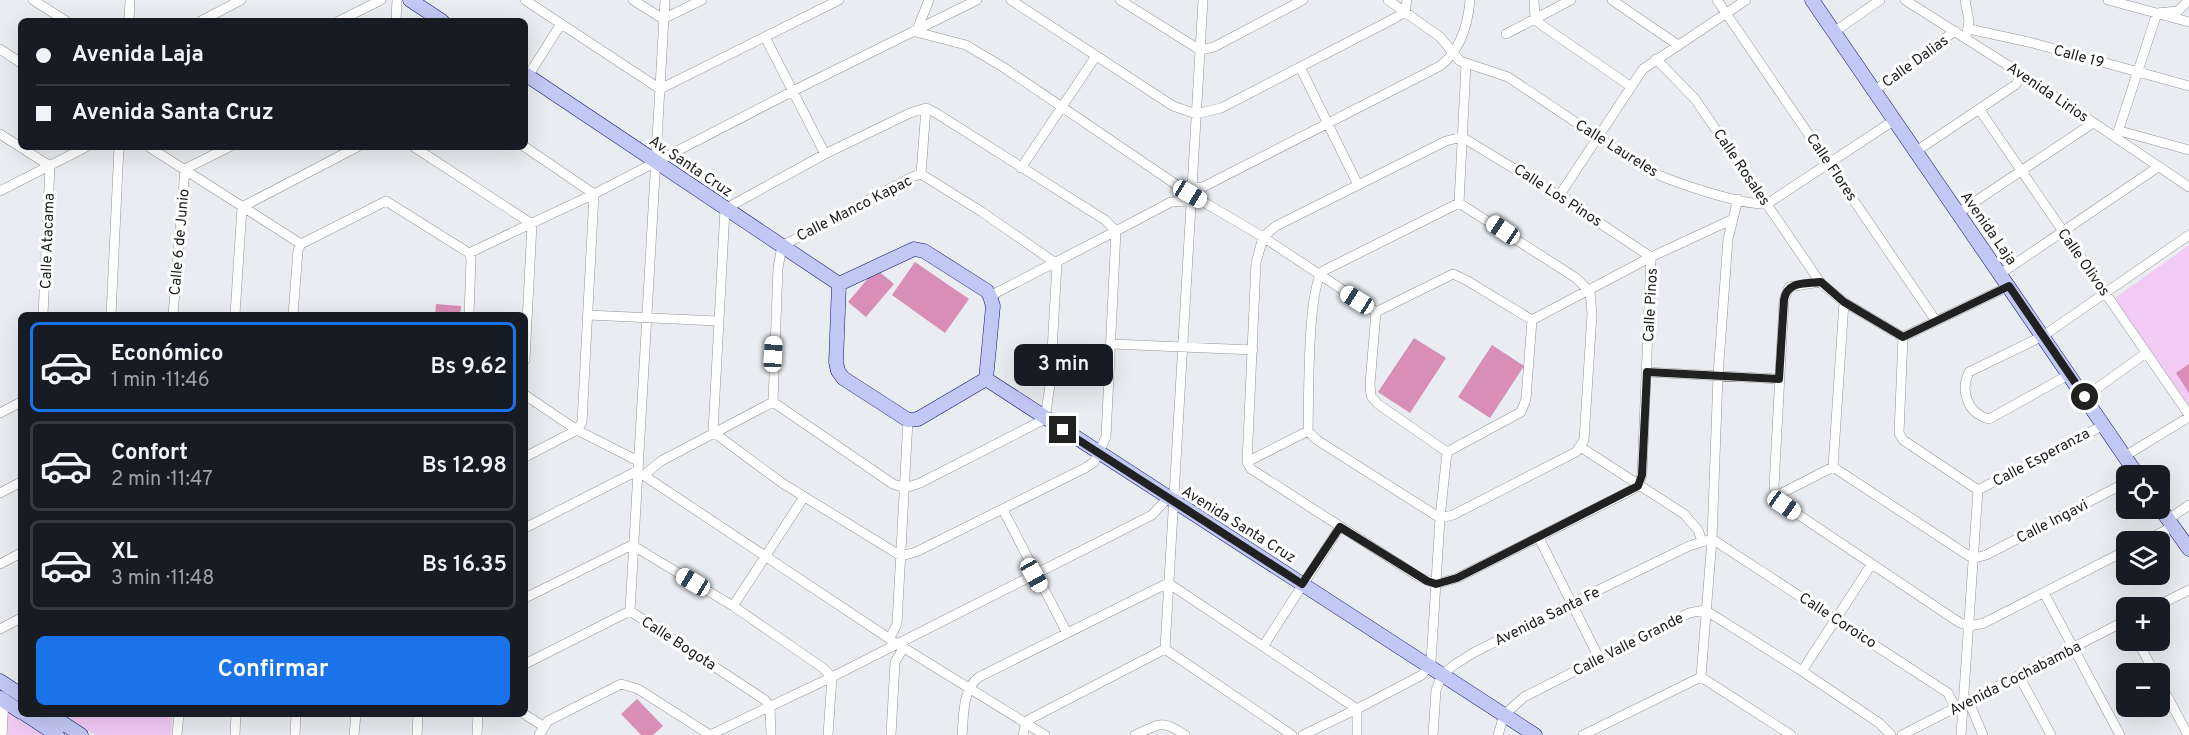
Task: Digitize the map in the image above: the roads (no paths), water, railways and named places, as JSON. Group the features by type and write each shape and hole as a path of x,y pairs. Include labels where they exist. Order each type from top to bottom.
{"street":[{"path":"33,0 61,18"},
{"path":"129,18 130,0"},
{"path":"207,18 241,0"},
{"path":"345,18 381,0"},
{"path":"396,18 397,0"},
{"path":"410,0 437,18"},
{"path":"525,0 660,89"},
{"path":"633,0 663,19"},
{"path":"630,611 649,318 665,0"},
{"path":"663,19 702,0"},
{"path":"660,89 839,0"},
{"path":"916,32 929,0"},
{"path":"469,253 594,194 793,91 977,0"},
{"path":"1011,0 1173,106 1196,114 1221,108 1405,12 1407,0"},
{"path":"1120,0 1200,50 1214,47 1303,0"},
{"path":"1165,649 1170,501 1203,0"},
{"name":"Calle Laureles","path":"1388,0 1440,37 1466,64 1508,77 1662,177 1738,199 1767,204"},
{"path":"990,296 1057,264 1171,202 1440,66 1453,53 1466,28 1470,0"},
{"path":"1534,0 1535,19"},
{"path":"1506,34 1571,0"},
{"path":"1612,0 1678,45"},
{"name":"Calle Flores","path":"1717,0 1936,321"},
{"path":"1559,196 1642,69 1746,0"},
{"name":"Avenida Laja","path":"1812,0 2131,465"},
{"path":"1834,32 1880,0"},
{"name":"Avenida Lirios","path":"1905,0 1955,31 1967,33 2093,123 2118,134 2158,167 2189,187"},
{"path":"1965,0 1967,33"},
{"path":"2108,0 2189,22"},
{"path":"2157,13 2178,11 2187,0"},
{"path":"2157,13 2118,134 2189,150"},
{"path":"1535,19 1630,86"},
{"path":"528,74 561,24"},
{"name":"Calle Dalias","path":"1874,91 1955,31"},
{"path":"916,32 966,45 1190,194 1263,237 1318,276 1376,312"},
{"name":"Calle 19","path":"1967,33 2189,86"},
{"path":"765,37 825,154"},
{"path":"0,49 18,61"},
{"path":"1021,168 1096,56"},
{"name":"Calle Rosales","path":"1656,58 1695,99 1821,282 1844,302 1903,337"},
{"path":"1459,203 1466,64"},
{"path":"1300,67 1358,185"},
{"path":"1916,152 2015,85 2023,75"},
{"name":"Av. Santa Cruz","path":"528,78 839,284"},
{"path":"921,174 926,108"},
{"path":"926,108 1105,220 1116,231 1106,437 1094,462 1003,510 916,552 902,556 804,497 713,432 717,321 725,209 825,154 910,113 926,108"},
{"name":"Calle Olivos","path":"1979,109 2189,416"},
{"path":"1767,204 1893,121"},
{"path":"1958,213 2093,123"},
{"path":"0,134 18,146"},
{"path":"1462,136 1446,141 1276,226 1263,237 1256,263 1246,462 1251,470 1419,577 1436,584 1457,578 1638,486"},
{"name":"Calle Los Pinos","path":"1462,136 1651,257"},
{"path":"528,149 594,194"},
{"path":"25,150 50,166"},
{"path":"0,191 80,150"},
{"path":"111,312 119,150"},
{"path":"154,150 301,244"},
{"path":"185,169 223,150"},
{"path":"242,207 351,150"},
{"path":"419,150 532,224"},
{"name":"Calle Atacama","path":"43,312 50,166"},
{"path":"2000,274 2158,167"},
{"name":"Calle 6 de Junio","path":"173,312 185,169"},
{"name":"Calle Manco Kapac","path":"773,402 778,268 782,246 921,174 982,212 1057,264"},
{"path":"528,455 577,430 582,422 594,194"},
{"path":"1701,677 1712,539 1718,376 1731,220 1738,199"},
{"path":"293,312 298,250 301,244 386,201 469,253 471,260 469,312"},
{"path":"1459,203 1576,278 1590,292 1592,314 1582,448 1453,515 1440,518 1317,440 1308,431 1314,300 1318,276 1323,271 1459,203"},
{"path":"235,312 242,207"},
{"path":"1532,320 1590,292 1651,257 1731,220"},
{"path":"527,312 532,224"},
{"path":"2070,374 1989,419 1967,403 1965,398 1966,379 1969,372 2043,336 2189,235"},
{"path":"914,249 924,251 987,291 990,296 993,306 986,380 918,419 908,420 843,378 838,372 836,362 839,284 914,249"},
{"name":"Calle Pinos","path":"1638,486 1642,475 1651,257"},
{"path":"528,526 640,469 661,462 713,432 773,402 893,484 905,488 920,483 1045,419 1050,385 1057,264"},
{"path":"1376,312 1453,274 1532,320"},
{"path":"1821,282 1792,285 1785,291 1779,379 1776,496 1784,505 1870,565 1970,626 1984,623 2116,556"},
{"path":"1961,735 1976,558 1978,490 1903,440 1899,433 1903,337 2009,286"},
{"path":"1833,466 1844,302"},
{"path":"1376,312 1371,396 1391,414 1447,452"},
{"path":"588,315 717,321"},
{"path":"1447,452 1521,412 1526,399 1532,320"},
{"path":"1112,344 1253,350"},
{"path":"2085,397 2146,353"},
{"path":"1647,372 1779,379"},
{"name":"Avenida Santa Cruz","path":"986,380 1535,735"},
{"path":"528,397 640,469 724,530 767,555 897,642 1045,735"},
{"path":"0,413 18,404"},
{"path":"2125,456 2189,416"},
{"path":"891,735 908,420"},
{"name":"Calle Esperanza","path":"1978,490 2104,424"},
{"path":"1246,462 1308,431"},
{"path":"1582,448 1684,514 1698,530 1702,541"},
{"path":"1433,735 1436,690 1436,584 1447,452"},
{"path":"1776,496 1833,466"},
{"path":"1833,466 1976,558"},
{"path":"0,493 18,484"},
{"name":"Calle Ingavi","path":"1976,558 2116,488"},
{"path":"733,606 804,497"},
{"path":"527,717 541,730 621,684 638,689 710,735 832,677 897,642 1152,515 1170,501"},
{"path":"2170,516 2189,505"},
{"path":"1003,510 1034,575 1067,633"},
{"path":"2154,531 2165,519"},
{"path":"2167,519 2189,549"},
{"path":"1264,645 1340,527"},
{"path":"1539,538 1599,658"},
{"name":"Avenida Santa Fe","path":"1303,735 1572,603 1702,541 1712,539"},
{"name":"Calle Coroico","path":"1712,539 1836,618 1963,705"},
{"path":"528,593 633,545"},
{"path":"633,545 733,606 824,668 832,677 828,735"},
{"path":"0,564 18,555"},
{"path":"1802,671 1870,565"},
{"path":"962,735 969,687 979,677 1168,583"},
{"path":"1168,583 1358,709 1358,735"},
{"path":"2170,600 2189,590"},
{"path":"2044,593 2120,735"},
{"path":"1705,610 1802,671 1879,723 1891,735"},
{"name":"Calle Valle Grande","path":"1504,715 1524,697 1689,613 1705,610"},
{"name":"Calle Bogota","path":"528,662 630,611 765,700 770,707"},
{"path":"0,629 18,620"},
{"name":"Avenida Cochabamba","path":"1902,735 2116,626"},
{"path":"1023,735 1026,723 1165,649"},
{"path":"1165,649 1292,735"},
{"path":"2019,676 2051,735"},
{"path":"1582,735 1701,677"},
{"path":"1701,677 1791,735"},
{"path":"0,681 12,694 2,735"},
{"path":"2170,702 2188,735"},
{"path":"1963,705 1983,735"},
{"path":"770,707 771,735"},
{"path":"1498,735 1504,715"},
{"path":"30,717 57,735"},
{"path":"54,717 81,735"},
{"path":"177,735 179,717"},
{"path":"235,735 236,717"},
{"path":"295,735 296,717"},
{"path":"354,735 356,717"},
{"path":"417,735 418,717"},
{"path":"477,735 478,717"},
{"path":"1135,735 1162,723 1185,735"}]}
